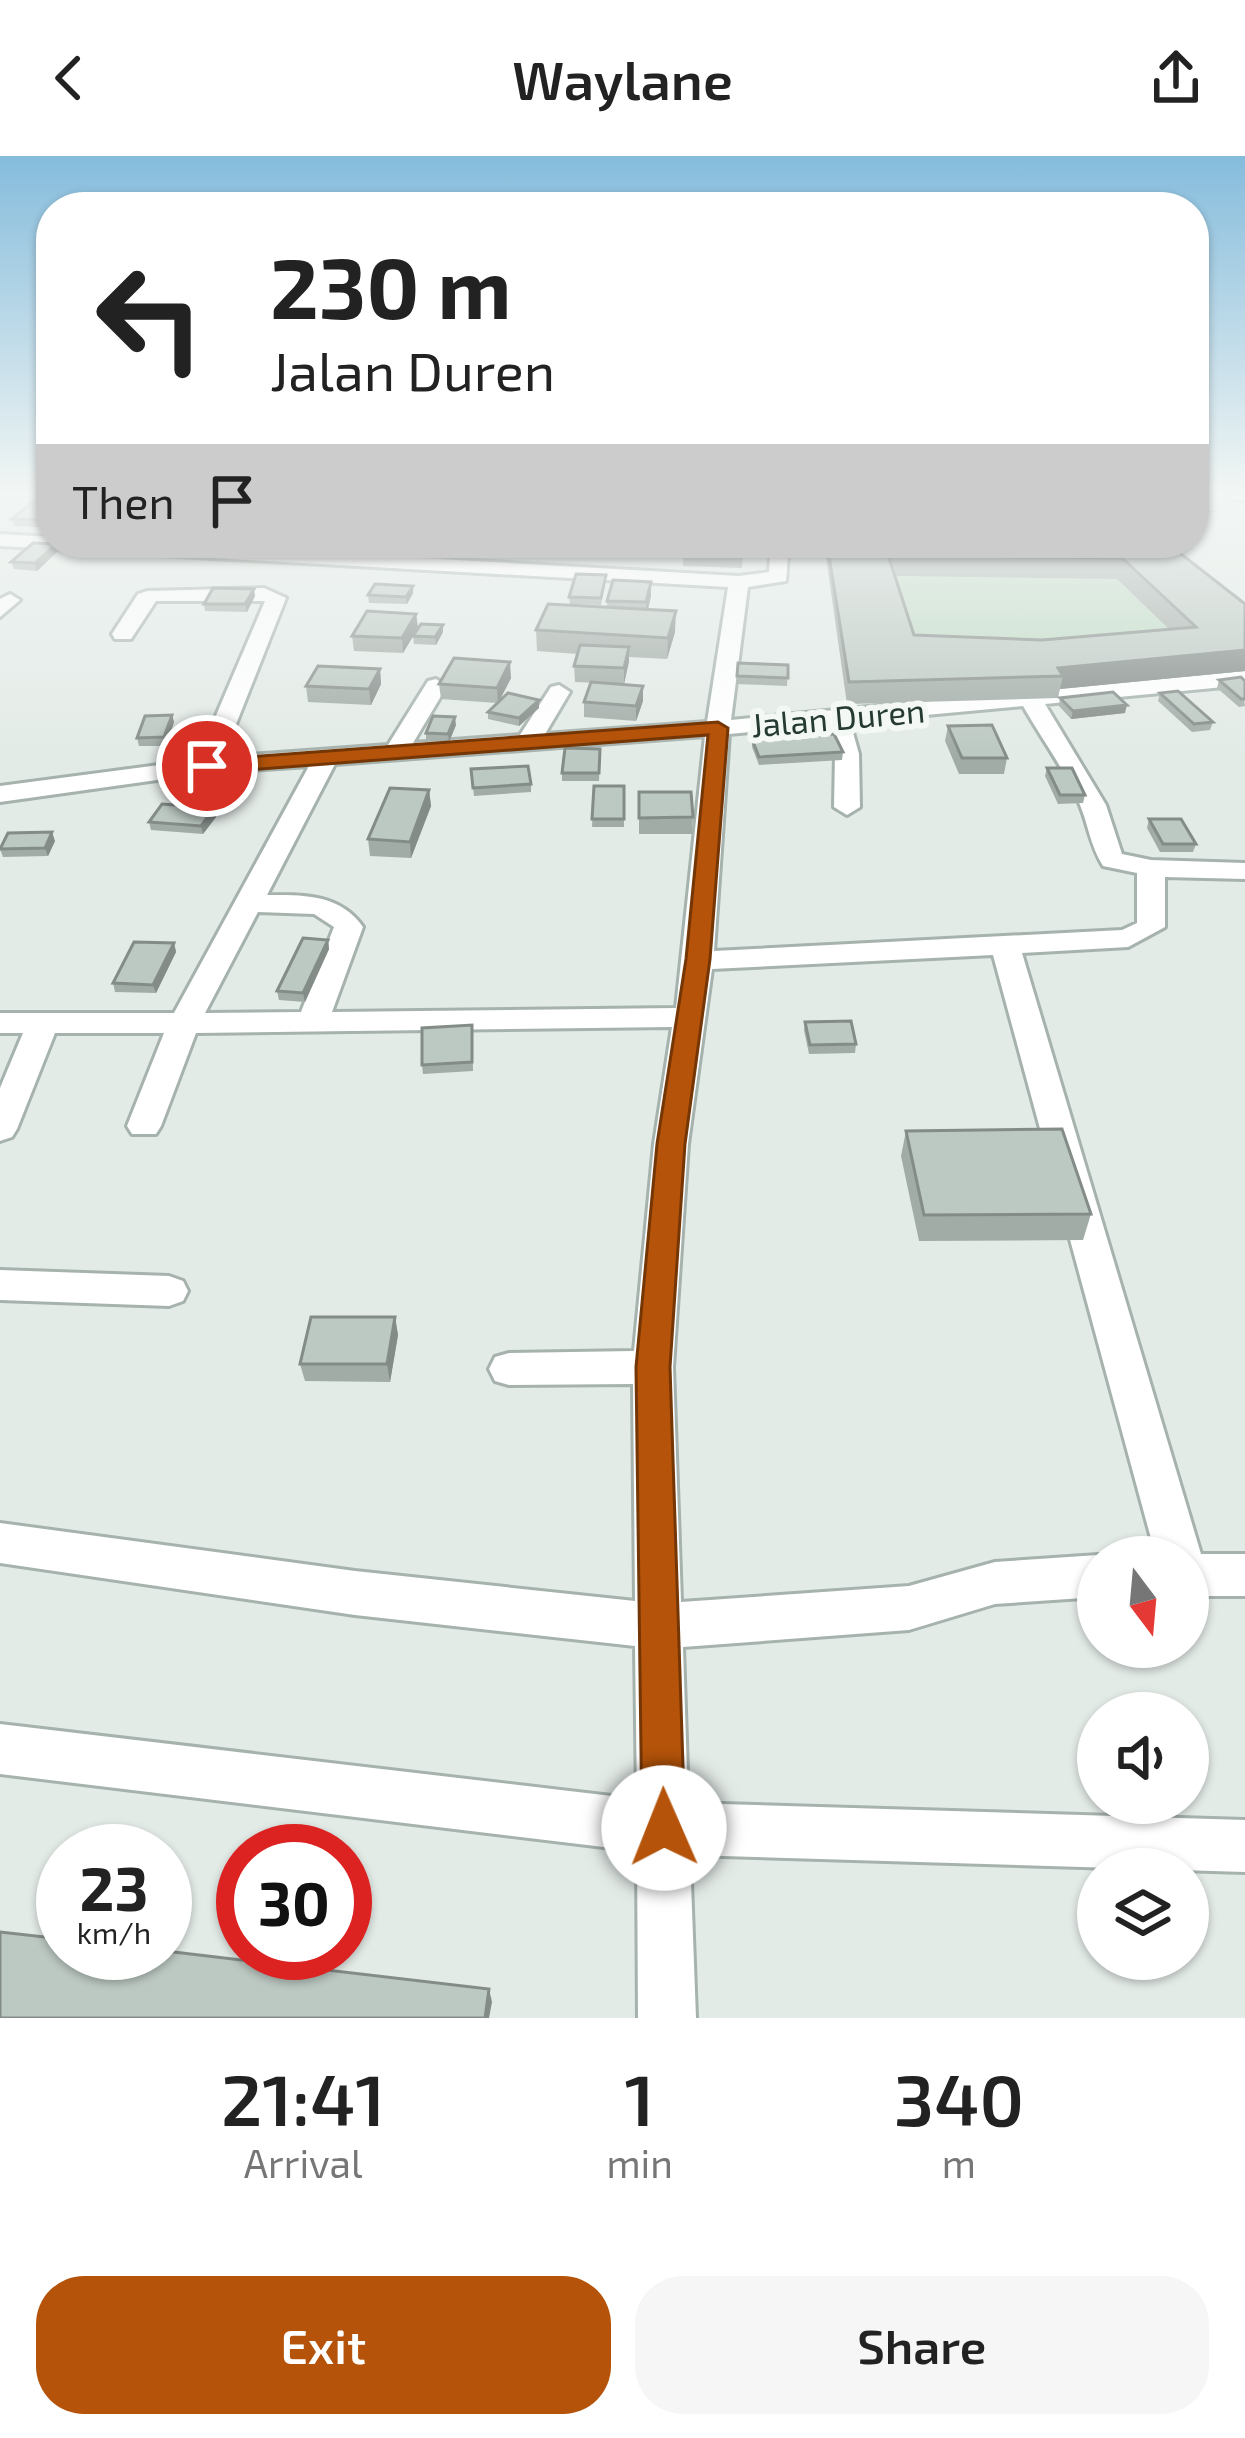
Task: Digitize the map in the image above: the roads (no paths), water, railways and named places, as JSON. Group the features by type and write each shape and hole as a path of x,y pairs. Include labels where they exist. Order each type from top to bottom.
{"street":[{"path":"729,582 746,582"},
{"path":"668,2018 653,1367 671,1144 698,959 718,728 739,583"},
{"path":"123,634 145,598 154,595 274,596 207,766"},
{"name":"Jalan Duren","path":"0,794 207,766 718,728 1245,678"},
{"path":"394,755 436,686"},
{"path":"527,744 559,692"},
{"path":"1031,700 1094,805 1107,855 1122,865 1245,871"},
{"path":"837,717 847,754 847,807"},
{"path":"144,1126 183,1025 324,760"},
{"path":"698,959 857,955 1143,934 1152,921 1151,868"},
{"path":"248,903 328,908 344,916 349,927 312,1023"},
{"path":"1004,942 1173,1536"},
{"path":"0,1023 689,1017"},
{"path":"0,1129 43,1023"},
{"path":"0,1286 170,1292"},
{"path":"509,1369 653,1367"},
{"path":"0,1543 356,1593 659,1626 909,1607 995,1583 1077,1577"},
{"path":"1209,1575 1245,1574"},
{"path":"0,1749 664,1828 1245,1846"}]}
